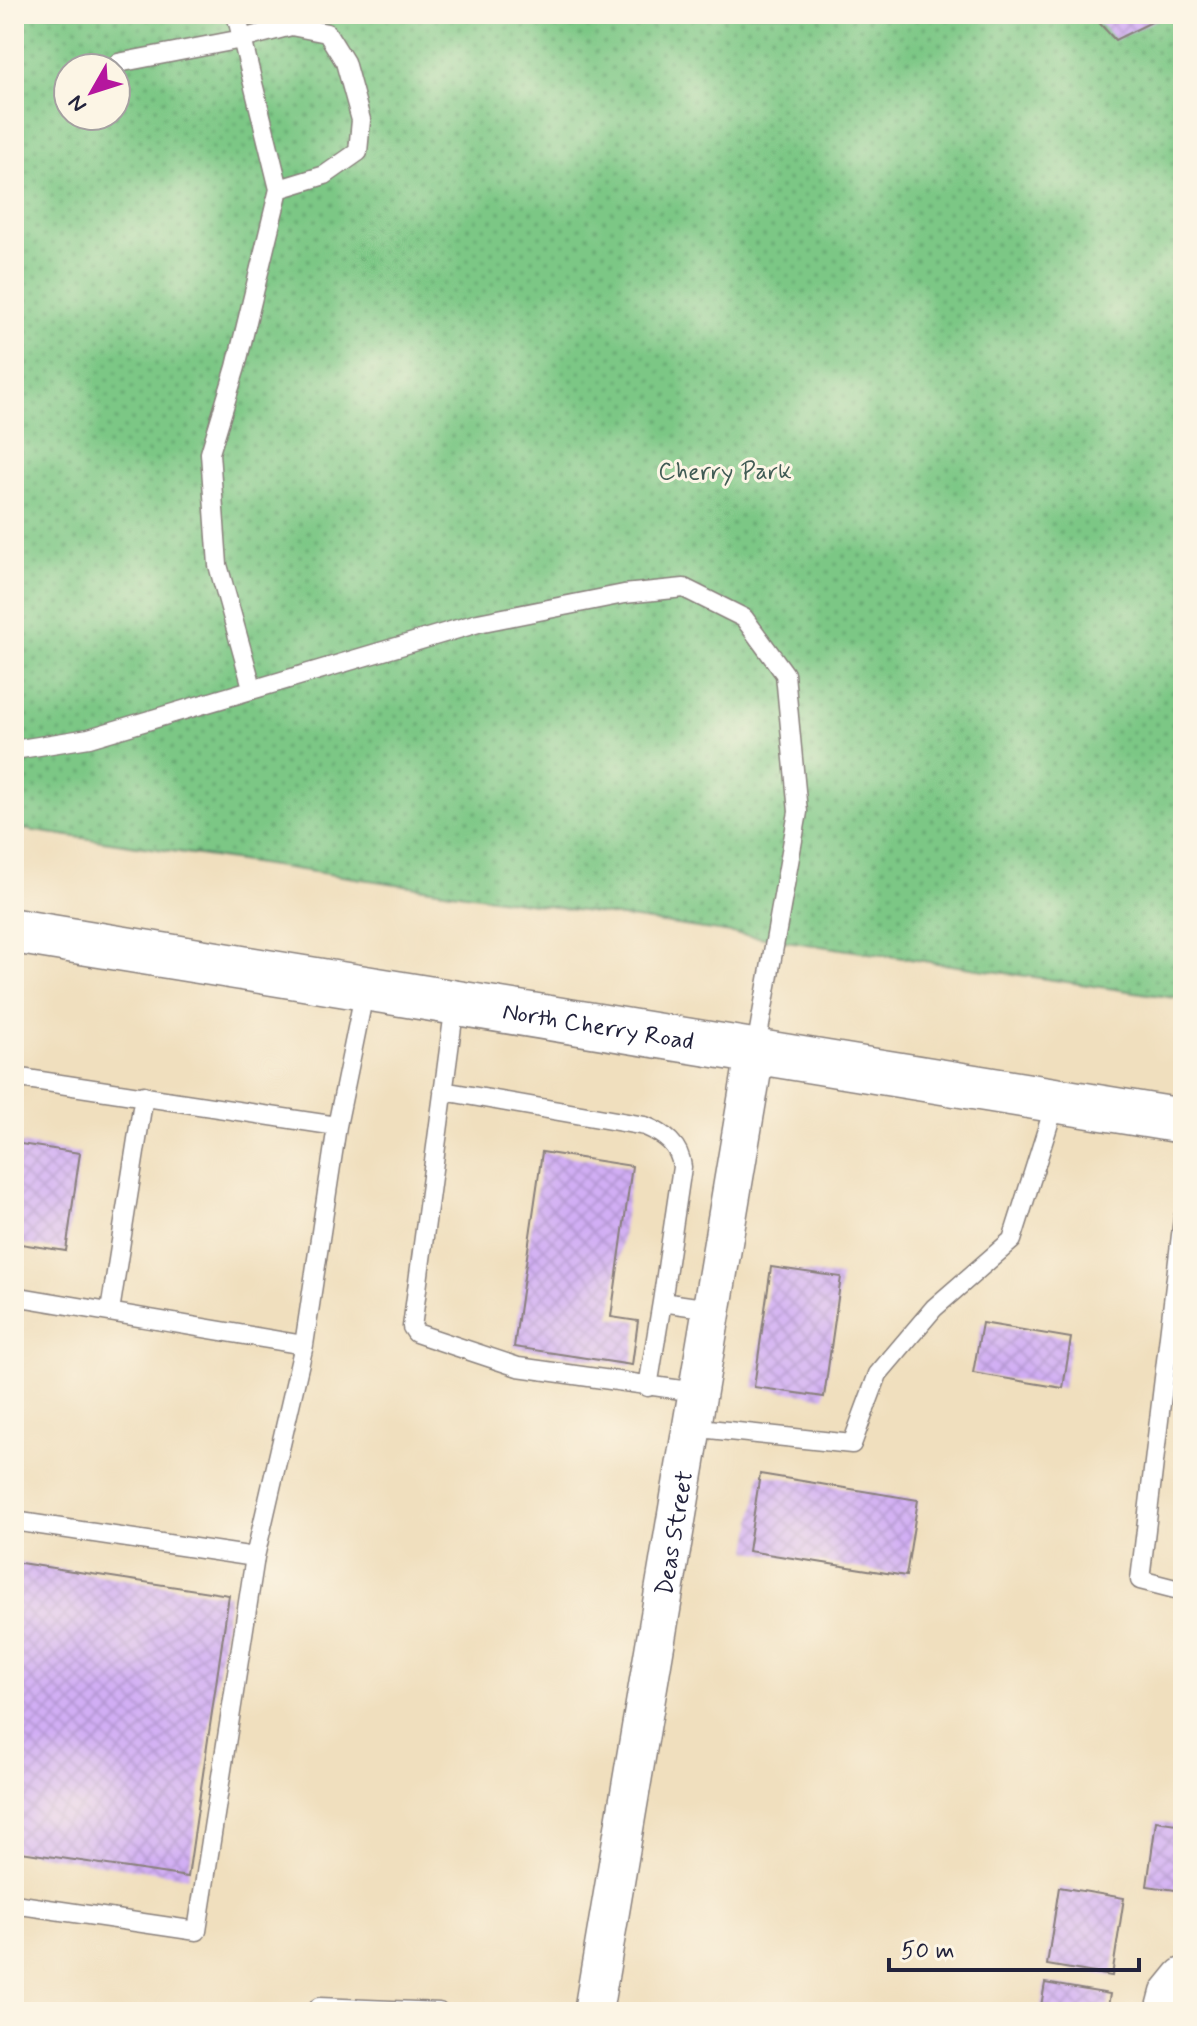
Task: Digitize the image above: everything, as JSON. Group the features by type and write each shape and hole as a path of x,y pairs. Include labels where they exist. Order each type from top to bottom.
{"main road":[{"name":"North Cherry Road","path":"14,931 1183,1121"}],"street":[{"name":"Deas Street","path":"593,2012 755,1053"},
{"path":"1165,2012 1170,1993 1183,1977"}],"lane":[{"path":"236,14 279,189 236,367 210,453 218,565 252,687"},
{"path":"132,60 291,26 327,33 345,62 361,120 358,152 325,175 279,189"},
{"path":"14,750 89,738 252,687 478,623 624,594 684,588 744,618 785,674 798,812 755,1053"},
{"path":"14,1904 197,1931 255,1557 304,1345 337,1126 365,989"},
{"path":"455,1004 412,1327 416,1333 518,1367 648,1387 693,1410 852,1444 878,1374 934,1308 1012,1240 1056,1101"},
{"path":"14,1077 337,1126"},
{"path":"443,1091 645,1126 668,1139 681,1157 682,1167 648,1387"},
{"path":"110,1311 144,1095"},
{"path":"1183,1218 1140,1580 1183,1591"},
{"path":"14,1296 304,1345"},
{"path":"662,1302 710,1309"},
{"path":"14,1521 255,1557"},
{"path":"319,2007 439,2012"}],"green space":[{"name":"Cherry Park","path":"14,14 1183,14 1183,999 14,828"}],"building":[{"path":"1091,14 1168,14 1115,40"},
{"path":"14,1143 80,1153 66,1251 14,1243"},
{"path":"542,1152 632,1166 611,1317 638,1321 632,1365 514,1347"},
{"path":"771,1267 841,1277 824,1397 754,1387"},
{"path":"982,1323 1071,1338 1063,1388 973,1373"},
{"path":"760,1474 918,1500 906,1576 748,1551"},
{"path":"14,1562 229,1595 188,1877 14,1851"},
{"path":"1156,1821 1183,1825 1183,1891 1147,1886"},
{"path":"1059,1887 1124,1898 1112,1976 1047,1965"},
{"path":"1045,1983 1110,1994 1107,2012 1040,2012"}]}
